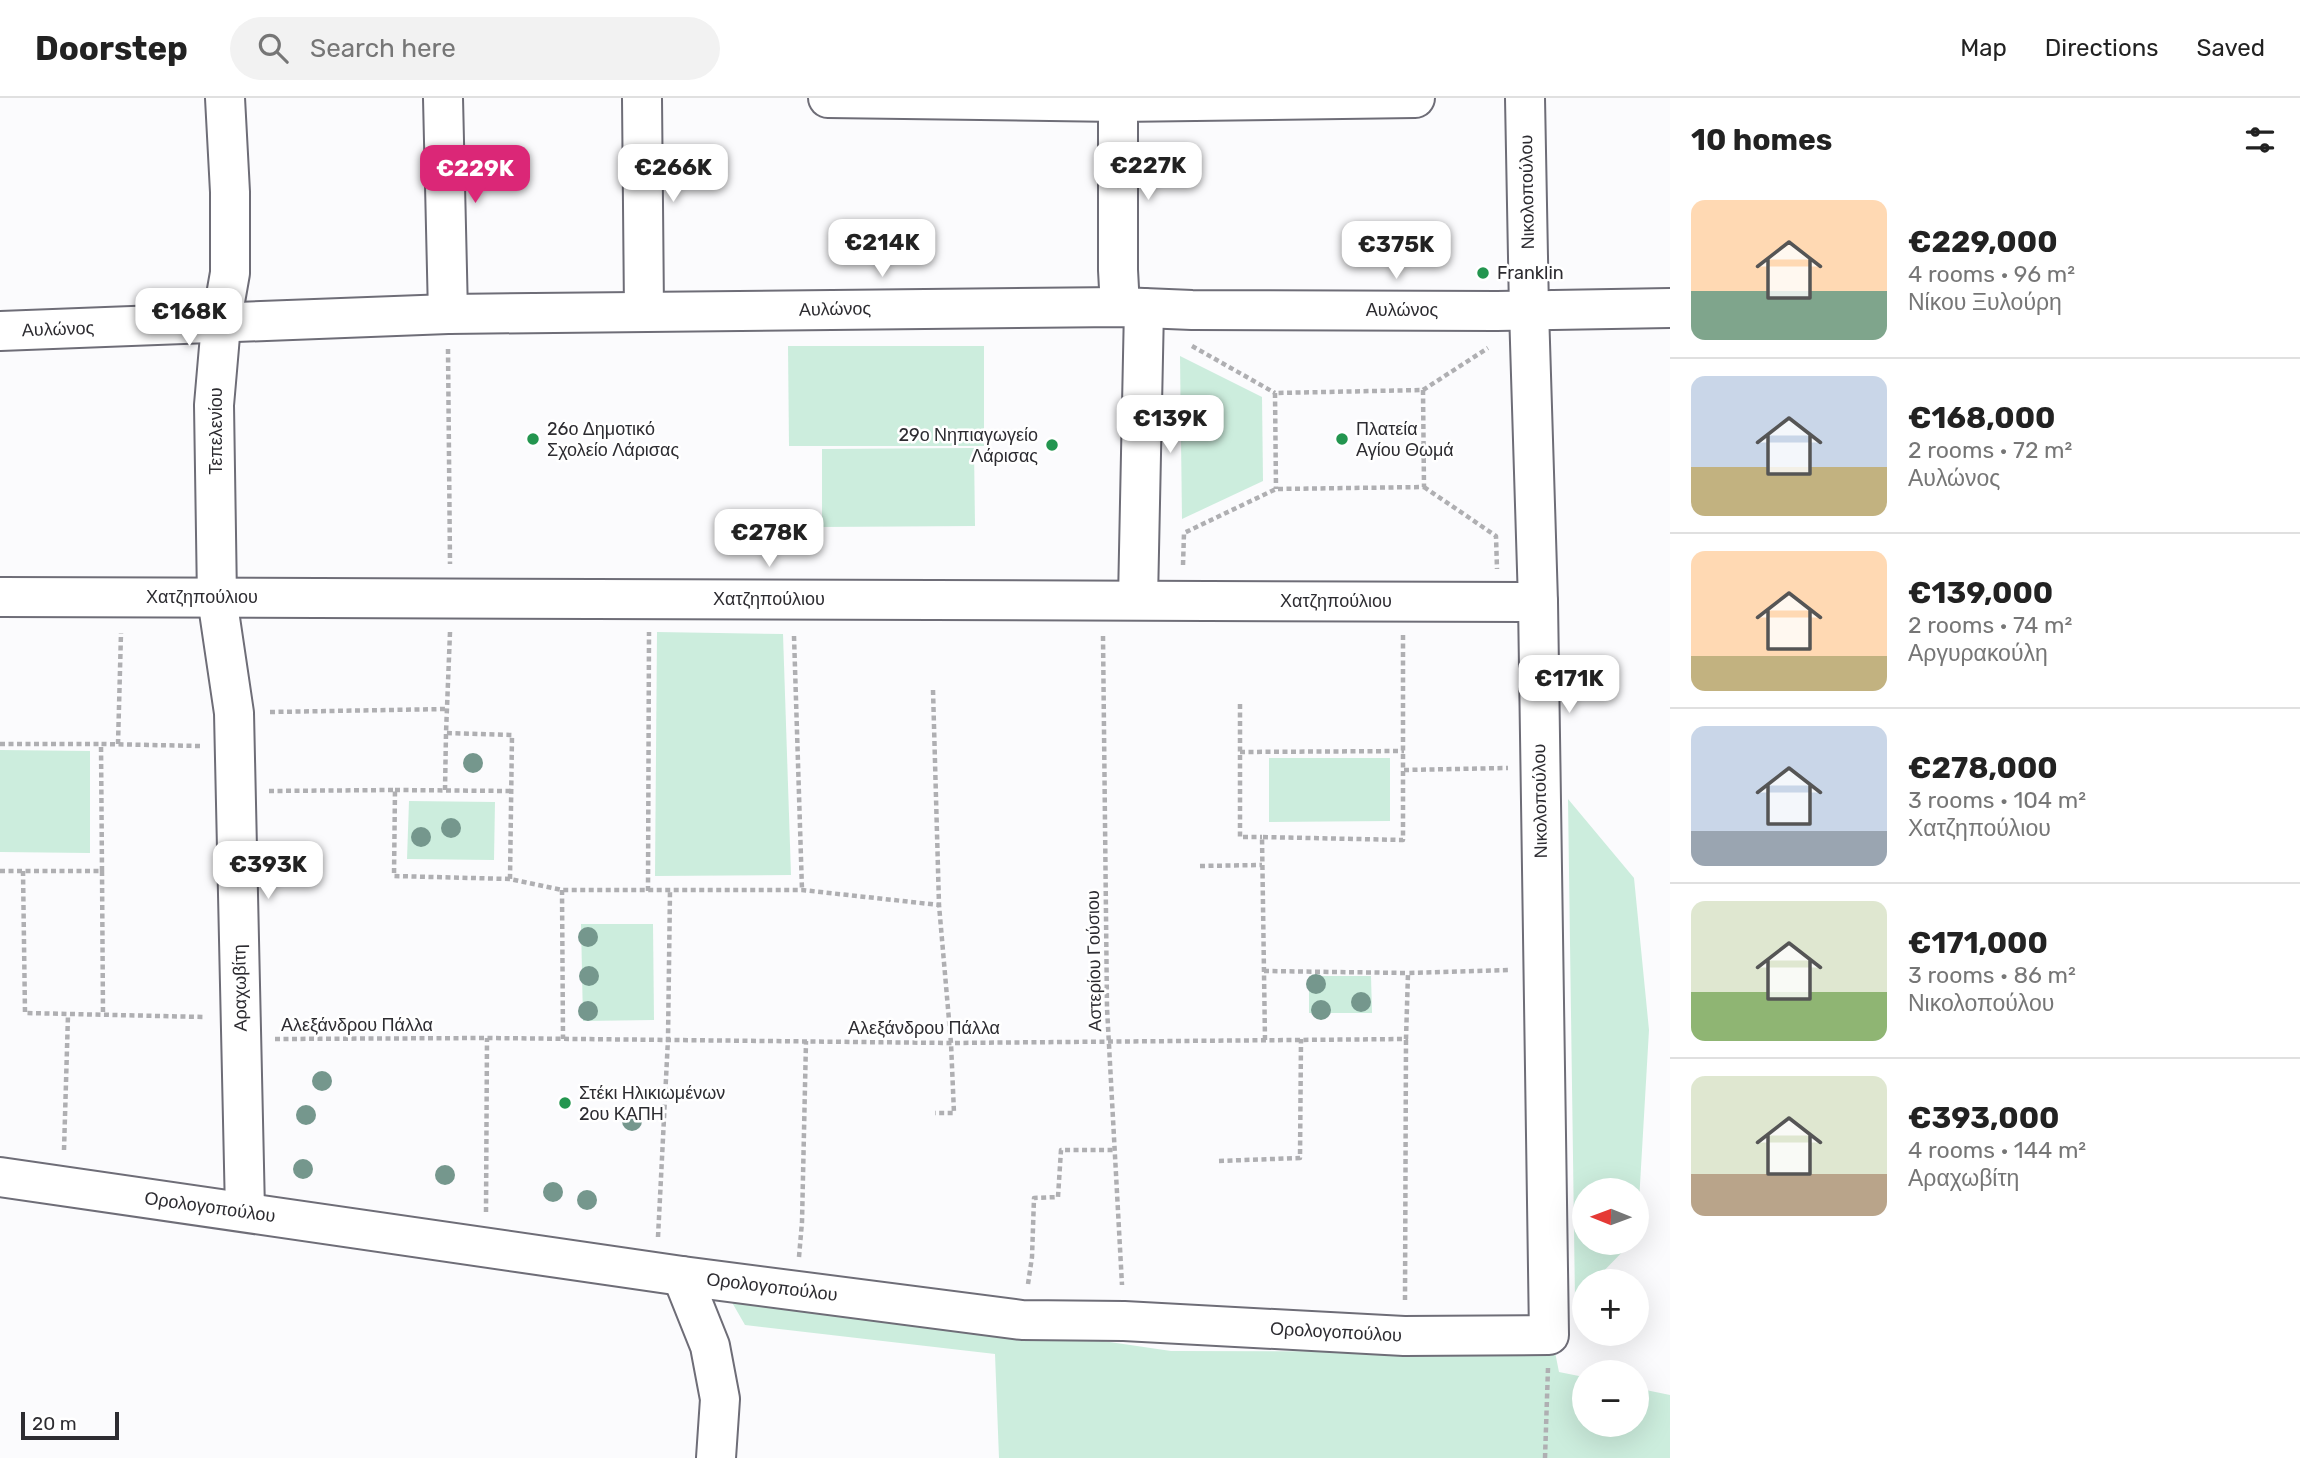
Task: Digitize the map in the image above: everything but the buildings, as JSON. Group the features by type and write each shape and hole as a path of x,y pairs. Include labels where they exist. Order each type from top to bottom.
{"street":[{"name":"Τεπελενίου","path":"217,597 214,405 221,324 230,273 230,192 225,98"},
{"path":"443,98 447,314"},
{"path":"642,98 644,311"},
{"path":"828,98 1415,98"},
{"name":"Νικολοπούλου","path":"1525,98 1513,310 1538,602 1549,1335"},
{"path":"1118,100 1118,250 1132,307 1120,600"},
{"name":"Αυλώνος","path":"0,331 447,314 644,311 1132,307 1192,310 1670,308"},
{"name":"Χατζηπούλιου","path":"0,597 1538,602"},
{"name":"Αραχωβίτη","path":"217,597 235,730 245,1211"},
{"name":"Ορολογοπούλου","path":"0,1177 669,1274 1022,1320 1124,1321 1404,1336 1549,1335"},
{"path":"669,1274 710,1346 720,1399 716,1458"}],"path":[{"path":"1192,310 1192,347 1275,393 1423,390 1498,342 1513,310"},
{"path":"445,790 450,598 447,314"},
{"path":"1423,390 1424,486"},
{"path":"1275,393 1276,489"},
{"path":"1183,600 1184,533 1276,489 1424,486 1496,536 1497,601"},
{"path":"118,744 122,597"},
{"path":"648,891 649,599"},
{"path":"794,599 802,890"},
{"name":"Αστερίου Γούσιου","path":"1120,600 1109,1042 1124,1321"},
{"path":"1240,704 1240,837 1403,840 1404,601"},
{"path":"933,690 939,905 954,1113 935,1113"},
{"path":"0,744 118,744 447,709"},
{"path":"446,733 512,735 510,879"},
{"path":"101,744 103,1015"},
{"path":"1240,752 1404,751"},
{"path":"1404,770 1540,767"},
{"path":"394,790 394,876 510,879 562,890 802,890 939,905"},
{"path":"236,792 511,791"},
{"path":"1262,837 1265,1040"},
{"path":"1200,866 1262,865"},
{"path":"0,871 102,870"},
{"name":"Αλεξάνδρου Πάλλα","path":"23,871 25,1013 103,1015 241,1029 487,1038 951,1043 1406,1039"},
{"path":"562,890 563,1039"},
{"path":"669,1274 670,891"},
{"path":"1264,971 1408,973 1542,970"},
{"path":"1404,1336 1408,973"},
{"path":"57,1185 65,1149 68,1015"},
{"path":"484,1247 487,1038"},
{"path":"1219,1161 1300,1158 1301,1040"},
{"path":"796,1290 802,1222 806,1041"},
{"path":"1022,1320 1032,1257 1034,1198 1058,1197 1061,1150 1116,1150"},
{"path":"1545,1458 1549,1335"}],"green space":[{"path":"788,346 984,346 984,446 789,446"},
{"path":"1180,356 1262,397 1263,481 1182,519"},
{"path":"974,448 975,526 822,527 822,449"},
{"path":"657,632 783,634 791,875 655,876"},
{"path":"0,750 90,751 90,853 0,852"},
{"path":"1269,758 1390,758 1390,821 1269,822"},
{"path":"1568,799 1634,878 1649,1030 1640,1178 1573,1178"},
{"path":"409,801 495,802 494,860 407,859"},
{"path":"581,924 653,924 654,1020 583,1021"},
{"path":"1309,976 1371,976 1372,1013 1309,1013"},
{"path":"1574,1255 1619,1255 1606,1269 1575,1269"},
{"path":"722,1285 1171,1351 1555,1352 1559,1372 1572,1375 1572,1437 1649,1437 1649,1391 1670,1395 1670,1458 999,1458 995,1354 745,1325"}],"place":[{"name":"Franklin","path":"1483,273"},
{"name":"26ο Δημοτικό Σχολείο Λάρισας","path":"533,439"},
{"name":"Πλατεία Αγίου Θωμά","path":"1342,439"},
{"name":"29ο Νηπιαγωγείο Λάρισας","path":"1052,445"},
{"name":"Στέκι Ηλικιωμένων 2ου ΚΑΠΗ","path":"565,1103"}]}
